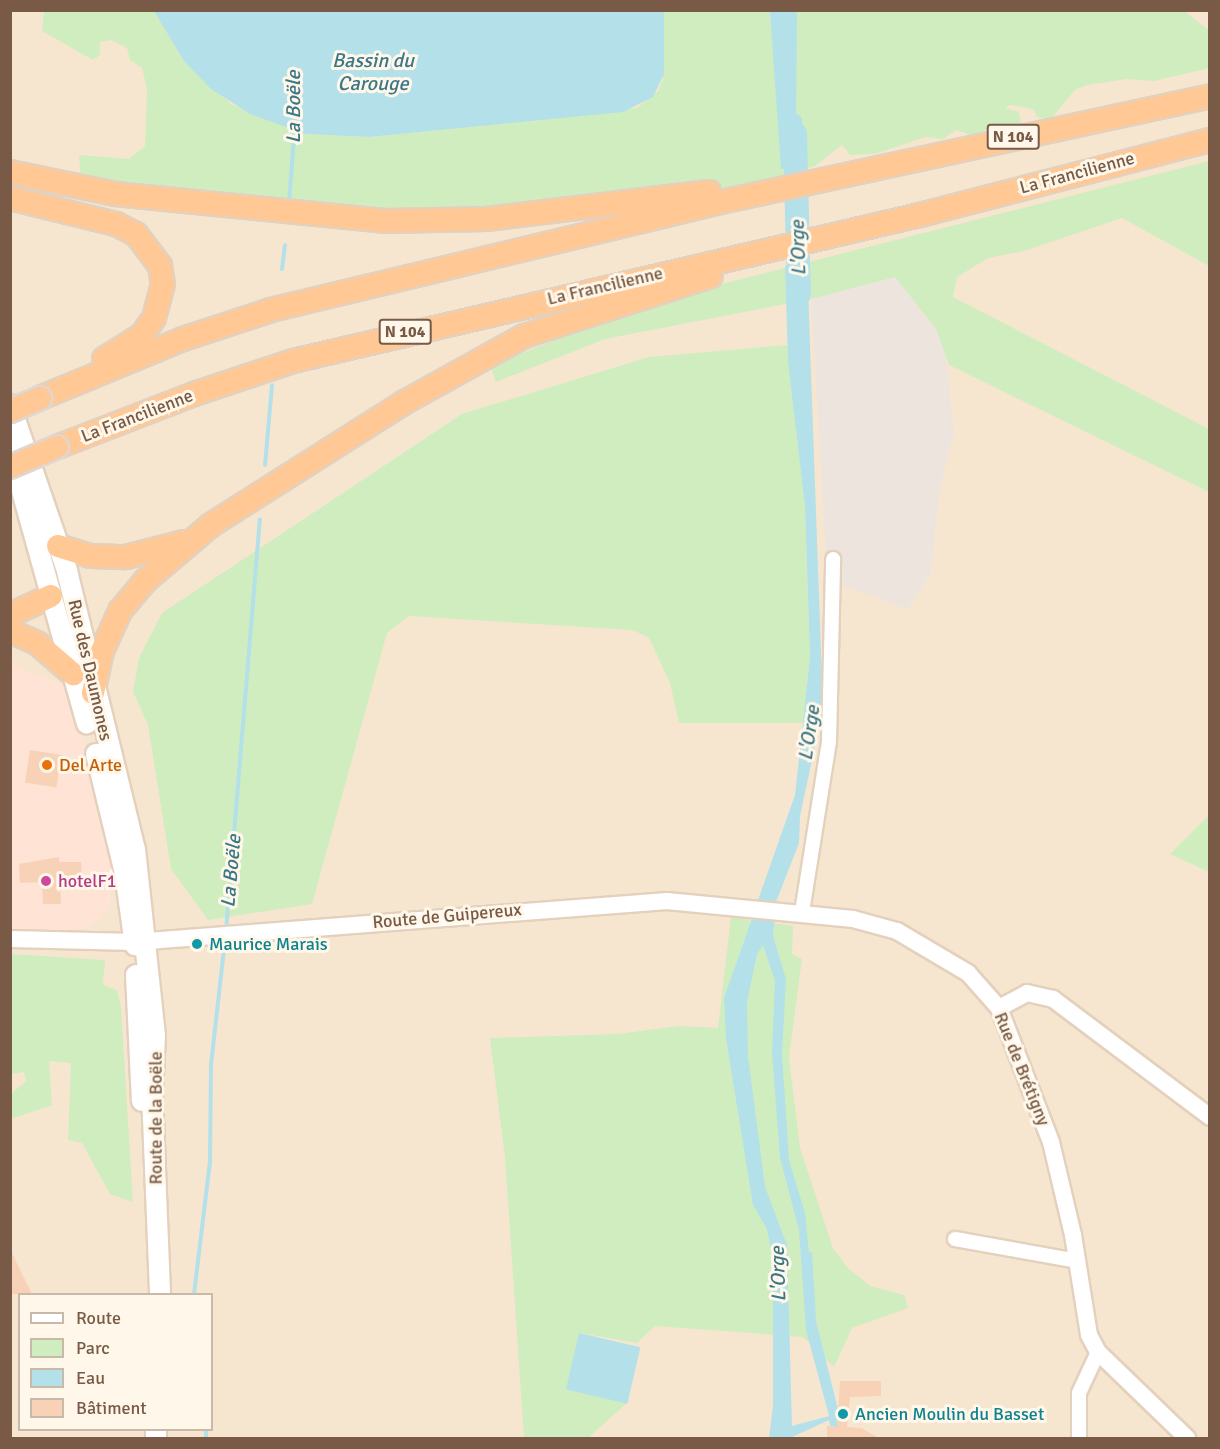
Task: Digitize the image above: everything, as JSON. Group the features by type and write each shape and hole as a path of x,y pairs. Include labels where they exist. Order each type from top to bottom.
{"highway":[{"name":"N 104","path":"10,411 183,339 271,310 816,181 1209,96"},
{"name":"La Francilienne","path":"10,466 293,361 812,244 1209,140"},
{"path":"10,172 115,194 385,221 486,219 746,186 769,192"},
{"path":"10,198 116,224 136,234 160,266 163,284 154,318 142,335 78,372 64,387"},
{"path":"10,211 46,207"},
{"path":"93,693 102,651 120,611 145,581 191,540 403,403 524,336 594,309 762,255"},
{"path":"58,546 91,556 126,557 191,540"},
{"path":"10,615 51,596"},
{"path":"10,632 37,643 73,674"}],"main road":[{"name":"Rue des Daumones","path":"10,405 67,571 93,693 128,813 141,942"},
{"name":"Rue des Daumones","path":"10,448 112,814 141,942"},
{"path":"35,532 58,546"},
{"path":"51,596 67,571"},
{"name":"Route de la Boële","path":"141,942 150,1293"},
{"name":"Route de la Boële","path":"141,942 155,1036 152,1093 160,1293"}],"street":[{"path":"802,912 829,742 833,559"},
{"name":"Route de Guipereux","path":"10,939 141,942 659,902 748,907"},
{"name":"Rue de Brétigny","path":"748,907 802,912 897,931 968,973 999,1008 1051,1142 1077,1261 1089,1335 1098,1352 1187,1438"},
{"path":"999,1008 1027,993 1053,999 1209,1117"},
{"path":"955,1239 1077,1261"},
{"path":"1079,1438 1078,1393 1098,1352"}],"shaded area":[{"path":"10,11 1209,11 1209,1438 11,1438"},
{"path":"895,277 936,329 946,355 954,433 939,493 931,572 908,610 835,582 837,555 826,554 811,299"},
{"path":"11,664 62,685 80,722 113,870 110,902 99,921 78,932 11,936"}],"green space":[{"path":"44,11 154,11 184,61 231,104 306,134 369,137 637,108 658,91 663,79 664,11 1184,11 1209,30 1210,68 1154,81 1127,79 1087,85 1075,90 1050,120 1037,117 1033,109 1010,105 1005,108 1019,112 1021,125 994,124 976,137 956,130 943,139 926,137 874,154 850,155 842,145 815,166 754,183 641,204 446,216 81,181 79,155 129,159 145,146 147,89 142,68 130,60 127,48 111,40 100,42 100,55 93,60 42,31"},
{"path":"1209,161 1209,266 1122,218 1024,251 988,258 957,277 953,297 1209,429 1209,492 949,365 936,329 895,277 811,299 605,339 496,382 490,366 586,327 725,283"},
{"path":"787,345 805,507 810,657 803,723 679,723 670,683 649,638 633,630 409,616 387,633 312,904 208,920 171,869 148,725 133,692 139,658 162,613 462,414 649,357"},
{"path":"1209,815 1209,872 1170,854"},
{"path":"731,917 793,926 792,954 802,959 789,1057 800,1148 833,1248 848,1268 870,1286 904,1295 908,1308 852,1328 834,1367 803,1337 655,1326 637,1343 580,1333 568,1390 627,1403 588,1438 524,1438 505,1158 490,1038 617,1034 679,1026 718,1028"},
{"path":"11,954 105,960 103,985 117,990 121,1008 133,1202 110,1194 82,1143 68,1140 71,1063 49,1061 52,1105 11,1119 11,1094 26,1081 24,1072 11,1074"}],"water":[{"name":"Bassin du Carouge","path":"154,11 664,11 664,74 653,97 623,112 369,137 306,134 250,114 211,89 184,61"},
{"path":"770,11 797,11 796,113 802,118 803,145 800,165 781,169"},
{"path":"807,260 823,708 800,816 799,843 776,902 758,900 795,795 810,657 805,507 788,361 785,266"},
{"path":"753,916 775,918 773,936 786,979 782,1054 789,1160 805,1213 815,1317 838,1409 837,1427 830,1426 829,1420 790,1438 769,1438 773,1406 773,1258 767,1229 753,1205 726,1038 724,998","holes":["763,945 775,981 772,1053 780,1158 799,1230 806,1330 829,1416 792,1426 787,1245 765,1187 748,1056 747,1002 757,954"]},
{"path":"579,1333 640,1347 627,1404 566,1390"}],"building":[{"name":"Del Arte","path":"30,750 62,755 56,788 25,783"},
{"name":"hotelF1","path":"59,857 59,862 81,862 82,880 60,882 61,904 43,904 42,882 20,883 19,864"},
{"path":"10,1249 32,1293 10,1294"},
{"name":"Ancien Moulin du Basset","path":"840,1381 881,1381 881,1396 850,1397 847,1427 861,1428 879,1438 827,1438 827,1426 837,1427"}],"waterway":[{"name":"La Boële","path":"289,202 295,126"},
{"name":"L'Orge","path":"795,134 799,294"},
{"name":"La Boële","path":"282,269 285,245"},
{"name":"La Boële","path":"265,465 272,385"},
{"name":"La Boële","path":"226,931 260,519"},
{"name":"La Boële","path":"194,1293 210,1161 211,1065 225,941"},
{"path":"810,1254 814,1316"},
{"name":"La Boële","path":"206,1431 206,1438"}],"place":[{"name":"Del Arte","path":"47,765"},
{"name":"hotelF1","path":"46,881"},
{"name":"Maurice Marais","path":"197,944"},
{"name":"Ancien Moulin du Basset","path":"843,1414"}]}
